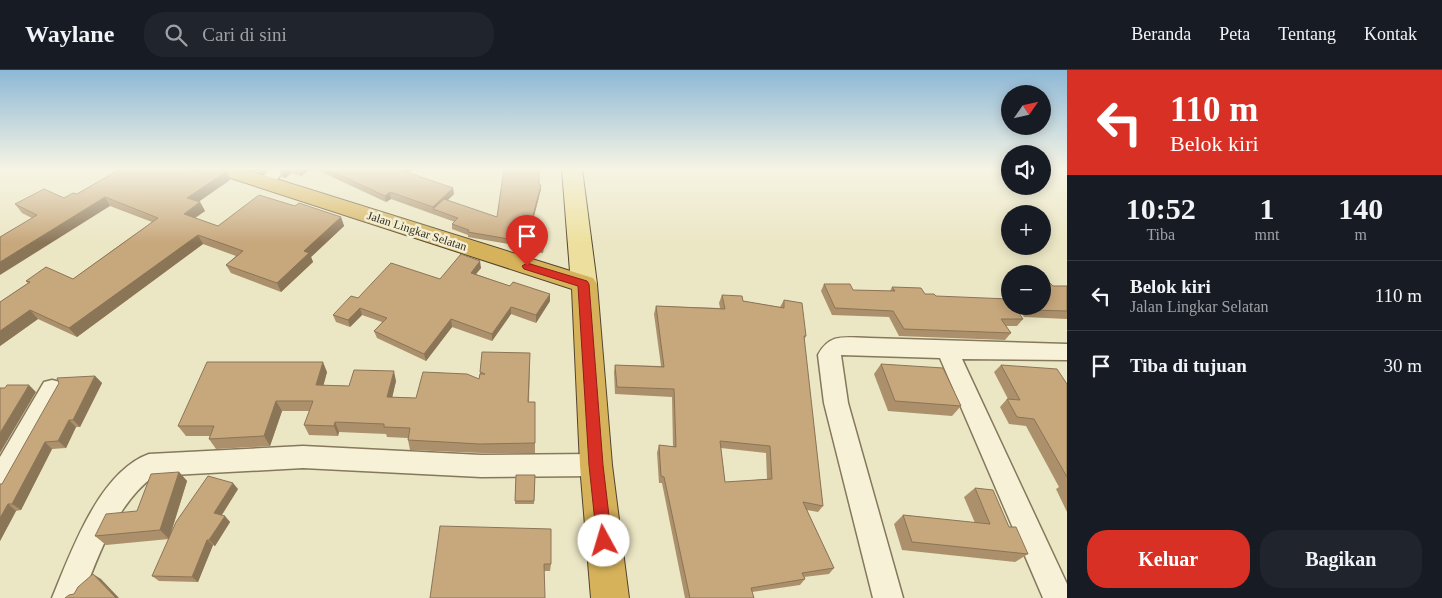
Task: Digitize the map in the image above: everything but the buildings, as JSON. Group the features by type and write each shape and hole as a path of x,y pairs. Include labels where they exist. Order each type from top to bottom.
{"highway":[{"name":"Jalan Lingkar Selatan","path":"323,194 584,284"},
{"path":"584,284 596,465 610,598"}],"main road":[{"path":"575,194 584,284"}],"street":[{"path":"888,598 836,403 829,355 835,347 869,346 947,350 1067,352"},
{"path":"947,350 1058,598"},
{"path":"0,481 52,389"},
{"path":"67,598 87,548 124,486 134,474 149,465 303,457 481,466 596,465"},
{"path":"876,598 882,598"}],"route":[{"path":"527,266 584,284 596,465 604,541"}]}
